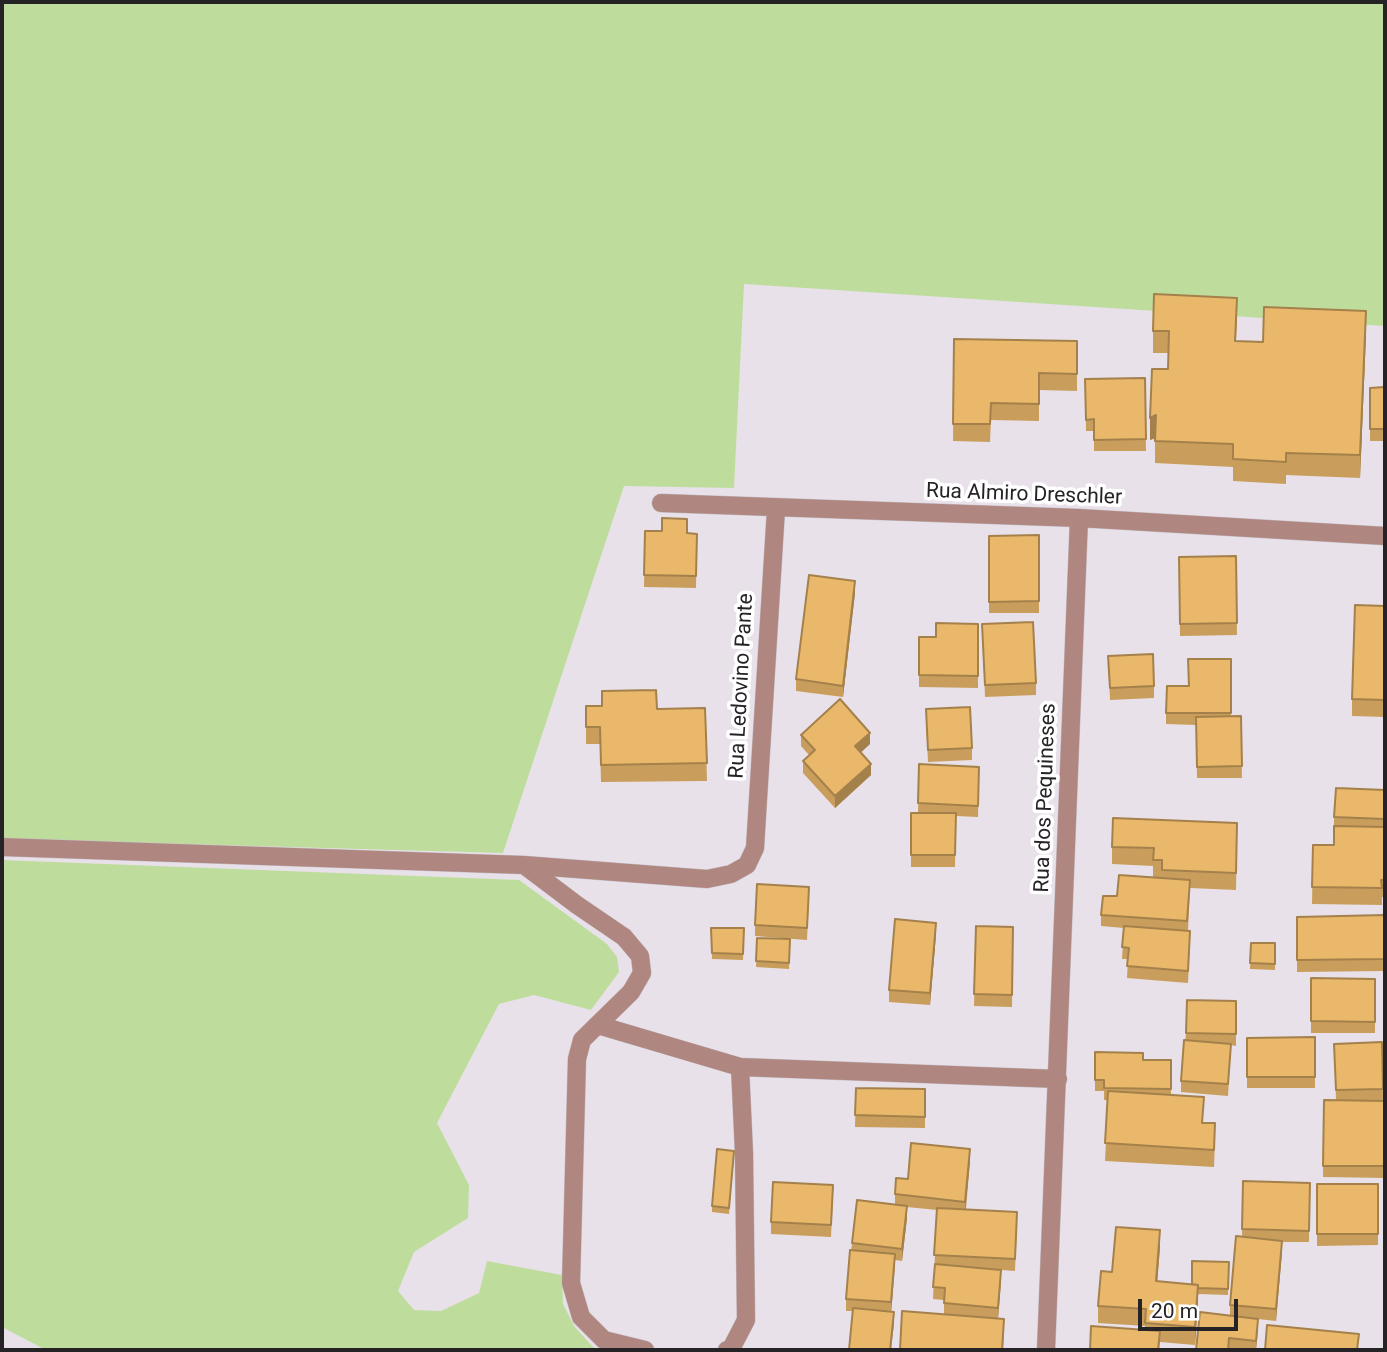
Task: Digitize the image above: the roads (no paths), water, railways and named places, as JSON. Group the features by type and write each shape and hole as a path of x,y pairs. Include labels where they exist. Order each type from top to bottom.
{"street":[{"name":"Rua Almiro Dreschler","path":"662,503 1079,519 1385,536"},
{"name":"Rua Ledovino Pante","path":"524,865 707,879 731,874 747,865 755,848 776,509"},
{"name":"Rua dos Pequineses","path":"1046,1350 1079,519"},
{"path":"2,847 524,865 624,937 640,956 642,973 631,992 582,1040 577,1059 570,1283 581,1317 604,1340 645,1350"},
{"path":"598,1025 740,1067 1058,1079"},
{"path":"727,1350 731,1349 746,1320 740,1067"}]}
